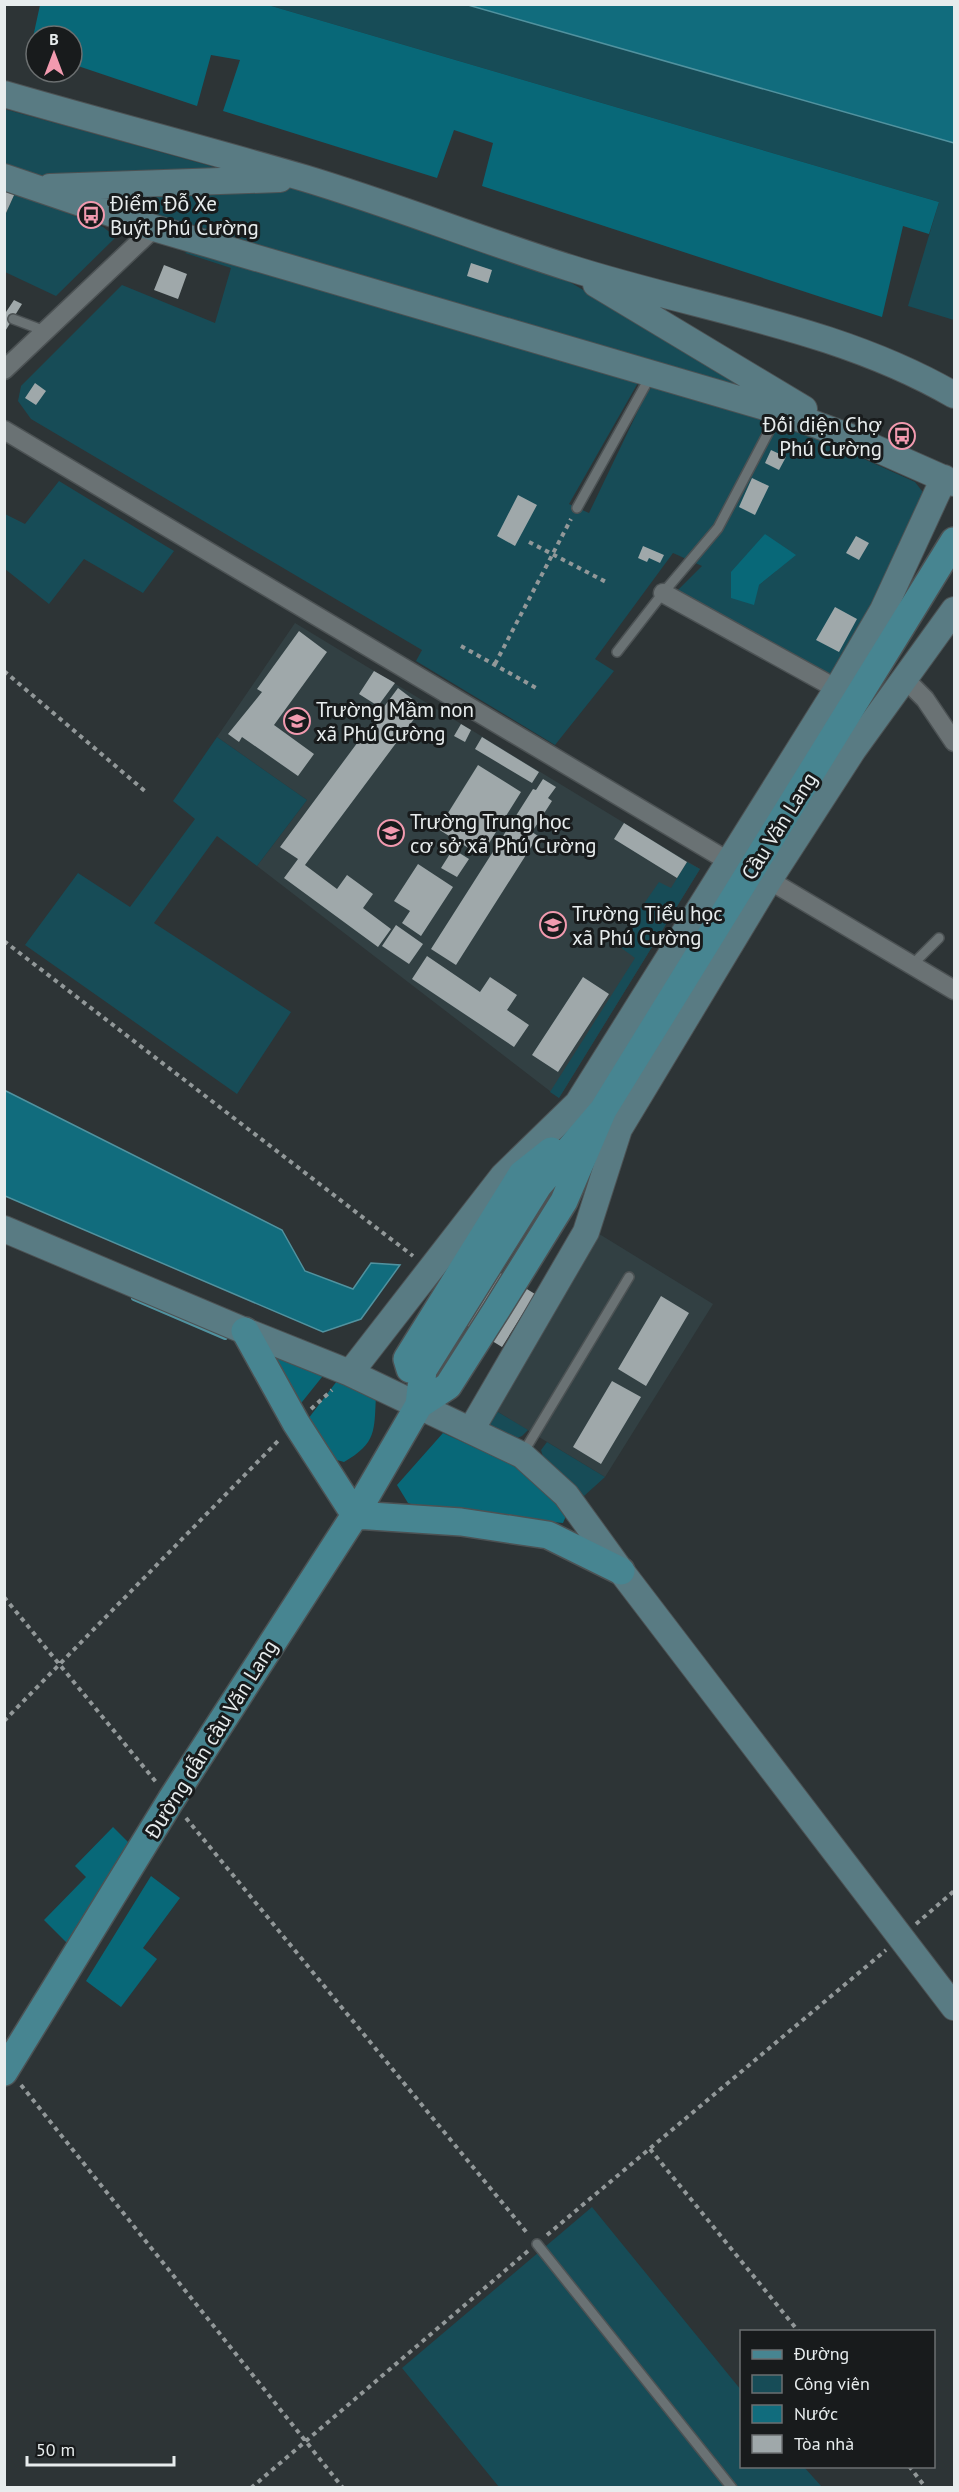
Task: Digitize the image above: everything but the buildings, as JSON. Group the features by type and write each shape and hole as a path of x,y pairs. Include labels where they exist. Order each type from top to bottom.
{"main road":[{"path":"4,94 305,179 570,269 850,347 932,381 954,395"},
{"path":"4,177 154,228 183,241 779,411 850,437 949,481 884,610 837,689 578,1103 503,1176 350,1373"},
{"path":"32,187 305,179"},
{"path":"570,269 850,437"},
{"name":"Cầu Văn Lang","path":"603,1110 954,541"},
{"path":"471,1430 586,1232 619,1129 769,880 853,750 954,610"},
{"path":"418,1405 448,1386 497,1309 564,1201 603,1110"},
{"path":"418,1405 407,1359 522,1174 603,1110"},
{"path":"4,1229 350,1373 522,1455 566,1495 621,1571 954,2007"},
{"path":"245,1331 296,1423 355,1515 460,1522 548,1535 621,1571"},
{"name":"Đường dẫn cầu Văn Lang","path":"6,2070 171,1800 355,1515 418,1405"}],"street":[{"path":"4,370 154,228"},
{"path":"4,430 728,861"},
{"path":"663,593 837,689"},
{"path":"904,678 925,699 954,742"},
{"path":"769,880 954,990"}],"lane":[{"path":"13,319 45,332"},
{"path":"577,508 652,373"},
{"path":"617,652 718,528 779,411"},
{"path":"911,966 939,938"},
{"path":"522,1455 629,1277"},
{"path":"537,2244 732,2487"}],"path":[{"path":"495,664 577,508"},
{"path":"529,542 608,583"},
{"path":"461,646 538,689"},
{"path":"4,671 146,792"},
{"path":"4,941 430,1269"},
{"path":"4,1721 296,1423 350,1373"},
{"path":"4,1597 537,2244"},
{"path":"251,2487 954,1891"},
{"path":"6,2070 343,2487"},
{"path":"650,2149 798,2330"},
{"path":"911,2468 926,2487"}],"shaded area":[{"path":"40,5 268,5 939,202 929,234 903,226 882,317 482,186 493,143 454,130 437,178 223,111 240,60 211,55 197,106 84,68 84,24 36,24"},
{"path":"765,534 796,555 759,585 754,605 731,598 731,572"},
{"path":"295,623 700,869 559,1098 257,866 307,800 217,737"},
{"path":"596,1232 713,1304 605,1477 488,1406"},
{"path":"276,1355 326,1372 298,1407 276,1372"},
{"path":"337,1381 376,1396 372,1435 363,1449 344,1462 326,1457 308,1419"},
{"path":"443,1433 531,1473 568,1511 563,1523 427,1510 408,1503 397,1485"},
{"path":"113,1827 130,1844 68,1944 44,1920 86,1877 75,1866"},
{"path":"151,1876 180,1898 143,1948 157,1959 121,2007 86,1981"}],"green space":[{"path":"268,5 954,5 954,320 908,306 939,202"},
{"path":"4,109 236,173 40,182 5,169"},
{"path":"284,184 561,277 779,404 80,194"},
{"path":"15,193 103,227 116,237 56,296 5,272 5,213"},
{"path":"193,247 639,381 569,504 589,513 647,392 652,387 793,427 915,482 922,491 922,501 872,616 831,678 675,593 702,566 673,553 595,659 614,671 555,745 416,661 422,650 31,419 18,401 21,386 122,285 215,323 231,268 185,253","holes":["765,534 776,571 759,585"]},
{"path":"59,481 174,551 143,593 84,559 49,604 5,569 5,514 25,524"},
{"path":"217,737 307,800 257,866 217,836 154,923 291,1012 237,1094 25,945 78,873 130,907 195,819 173,801"},
{"path":"687,862 700,869 559,1098 550,1092 635,958 616,944 659,882 671,888"},
{"path":"488,1406 528,1430 511,1441 494,1432 485,1420"},
{"path":"547,1442 605,1477 584,1496 545,1463 541,1450"},
{"path":"592,2207 740,2389 740,2468 805,2468 822,2487 499,2487 402,2368"}],"water":[{"path":"468,5 954,5 954,143 531,23"},
{"path":"4,1090 282,1230 305,1271 353,1289 371,1263 400,1265 361,1319 323,1332 5,1196"}],"waterway":[{"path":"134,1298 225,1337"}],"place":[{"name":"Điểm Đỗ Xe Buýt Phú Cường","path":"91,215"},
{"name":"Đối diện Chợ Phú Cường","path":"902,436"},
{"name":"Trường Mầm non xã Phú Cường","path":"297,721"},
{"name":"Trường Trung học cơ sở xã Phú Cường","path":"391,833"},
{"name":"Trường Tiểu học xã Phú Cường","path":"553,925"}]}
